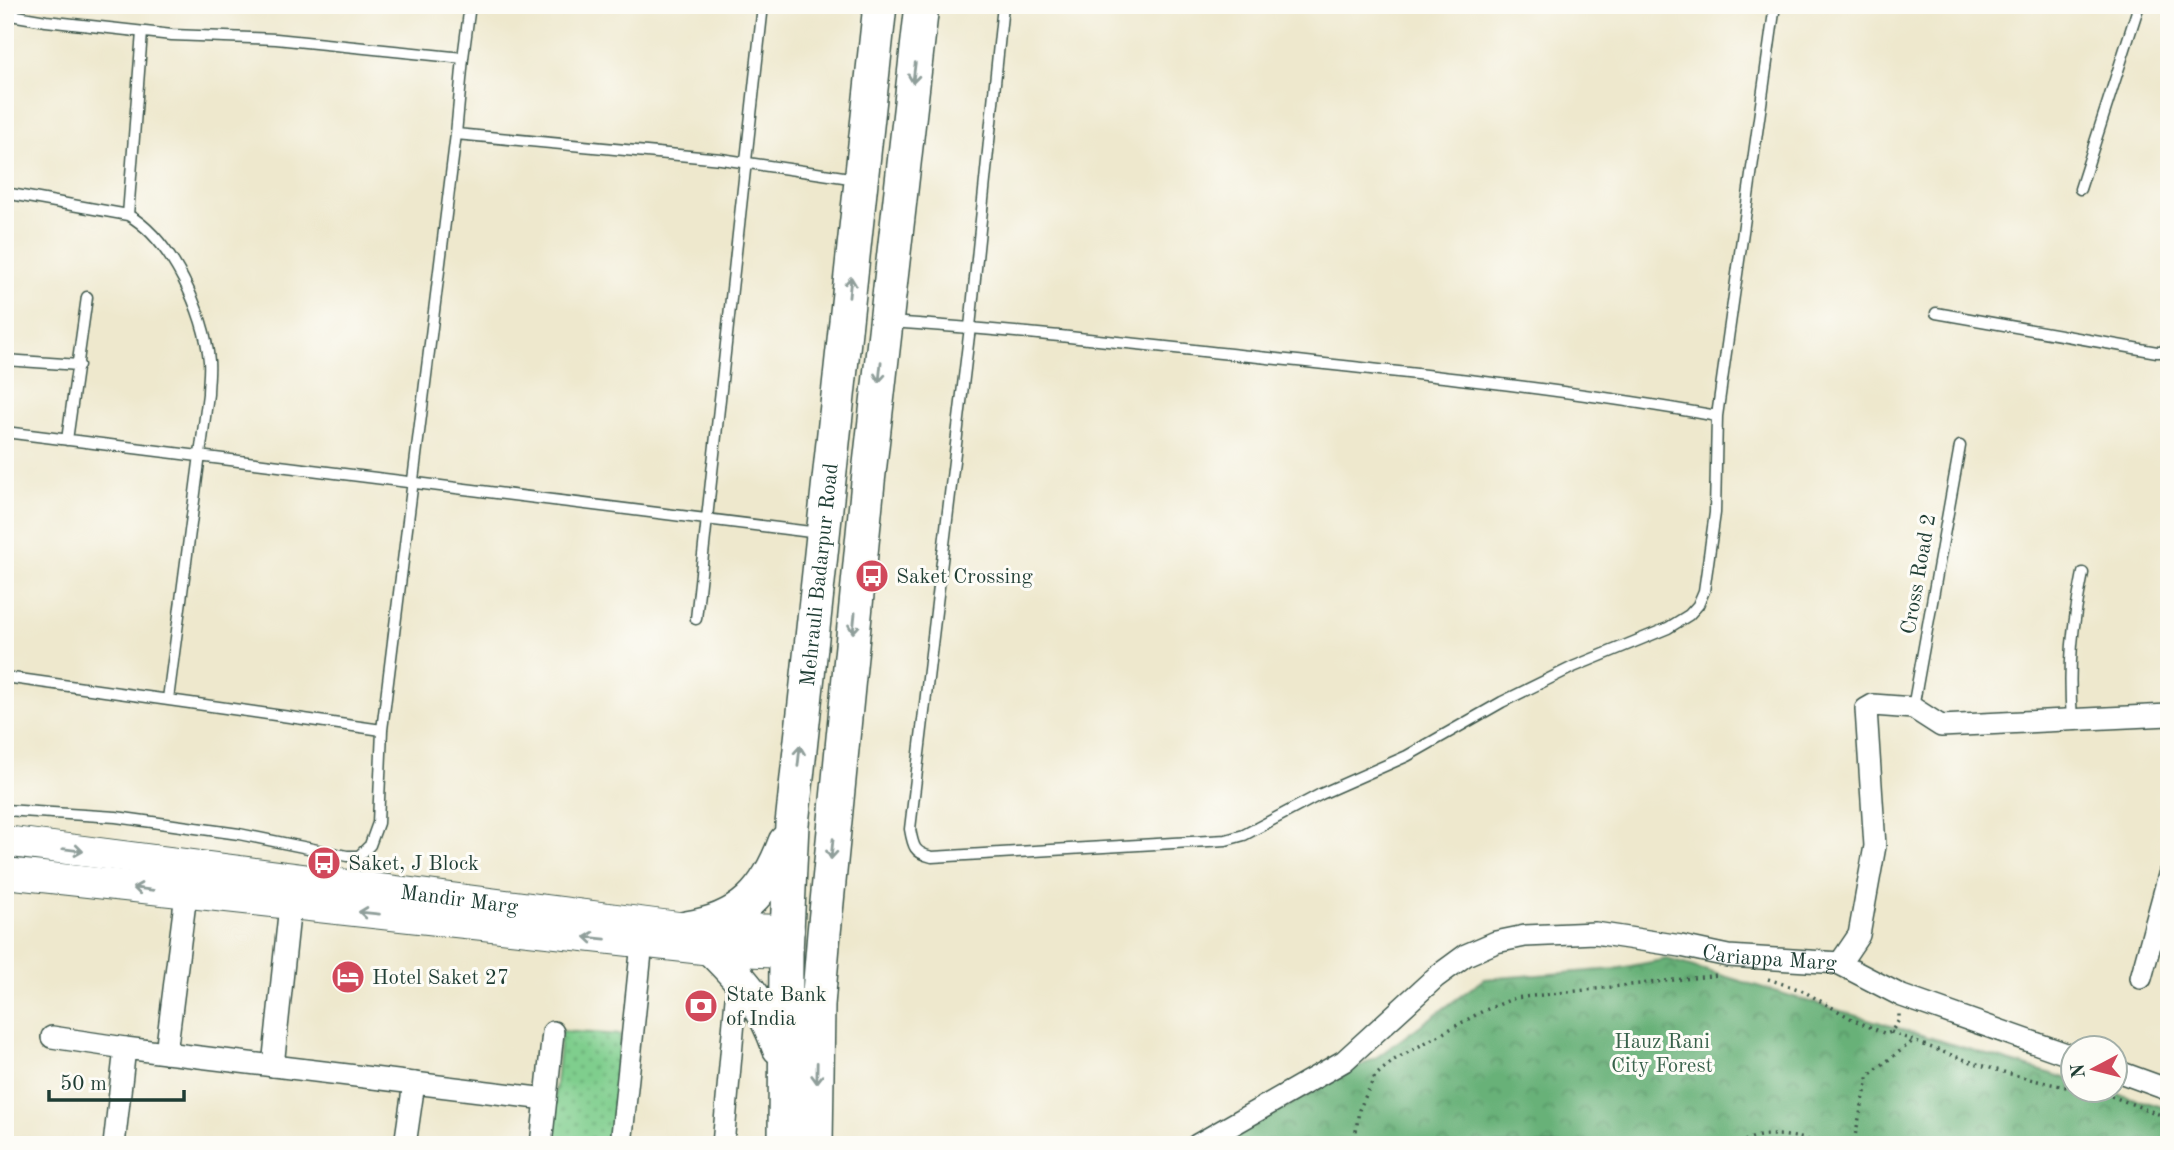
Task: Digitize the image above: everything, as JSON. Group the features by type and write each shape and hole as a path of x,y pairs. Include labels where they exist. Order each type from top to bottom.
{"main road":[{"name":"Mehrauli Badarpur Road","path":"785,1145 792,824 880,5"},
{"name":"Mehrauli Badarpur Road","path":"816,1145 818,1004 824,933 885,321 922,5"},
{"path":"829,479 868,482"},
{"path":"685,928 718,921 738,911 755,896 774,870 792,824"},
{"name":"Mandir Marg","path":"5,841 788,941"},
{"name":"Mandir Marg","path":"5,873 712,950 788,941"},
{"path":"712,950 738,976 761,1005 785,1063"}],"street":[{"name":"Cariappa Marg","path":"1197,1145 1344,1061 1436,977 1466,954 1496,942 1525,936 1595,933 1728,956 1838,963 1859,935 1875,846 1866,709 1873,705 1913,708 1941,726 2169,715"},
{"path":"2141,978 2169,875"},
{"path":"166,1053 186,894"},
{"path":"273,1066 290,905"},
{"path":"621,1145 642,943"},
{"path":"1838,963 1902,996 2058,1051"},
{"path":"723,1145 738,976"},
{"path":"541,1145 552,1032"},
{"path":"52,1037 545,1099"},
{"path":"114,1145 125,1048"},
{"path":"2128,1075 2169,1090"},
{"path":"405,1145 414,1083"}],"lane":[{"path":"5,810 116,817 239,834 347,856 359,856 370,845 377,823 382,730 470,5"},
{"path":"696,619 763,5"},
{"path":"1003,5 970,327 910,829 913,845 920,854 932,857 1226,840 1244,835 1321,794 1408,756 1546,680 1681,621 1699,605 1704,592 1715,513 1717,416 1775,5"},
{"path":"2080,189 2138,5"},
{"path":"5,14 142,32 215,38 276,39 464,58"},
{"path":"128,215 142,32"},
{"path":"456,134 745,162 862,180"},
{"path":"5,193 128,215 144,224 159,241 192,299 203,328 209,363 200,457 168,699"},
{"path":"67,440 87,297"},
{"path":"1936,313 2157,352 2162,352 2169,345"},
{"path":"885,321 970,327 1415,373 1615,399 1717,416"},
{"path":"5,360 79,365"},
{"path":"5,432 823,534"},
{"name":"Cross Road 2","path":"1913,708 1960,446"},
{"path":"2072,720 2069,657 2083,573"},
{"path":"5,677 382,730"}],"path":[{"path":"1354,1145 1359,1110 1375,1076 1394,1060 1483,1011 1515,998 1565,990 1719,975"},
{"path":"1761,976 1801,990 1854,1020 1886,1034 1891,1032 1899,1020 1902,996"},
{"path":"1891,1032 1961,1060 2028,1080 2058,1085"},
{"path":"1848,1145 1854,1140 1869,1075 1913,1041"},
{"path":"2128,1103 2169,1118"},
{"path":"1739,1145 1757,1136 1778,1135 1826,1145"},
{"path":"1690,1145 1696,1142 1712,1145"}],"green space":[{"name":"Hauz Rani City Forest","path":"1667,959 2058,1076 2058,1104 2128,1104 2128,1097 2169,1109 2169,1145 1217,1145 1377,1057 1484,979 1615,969"},
{"path":"561,1031 621,1035 612,1145 550,1145"}],"place":[{"name":"Saket Crossing","path":"872,576"},
{"name":"Saket, J Block","path":"324,863"},
{"name":"Hotel Saket 27","path":"348,977"},
{"name":"State Bank of India","path":"701,1006"}]}
